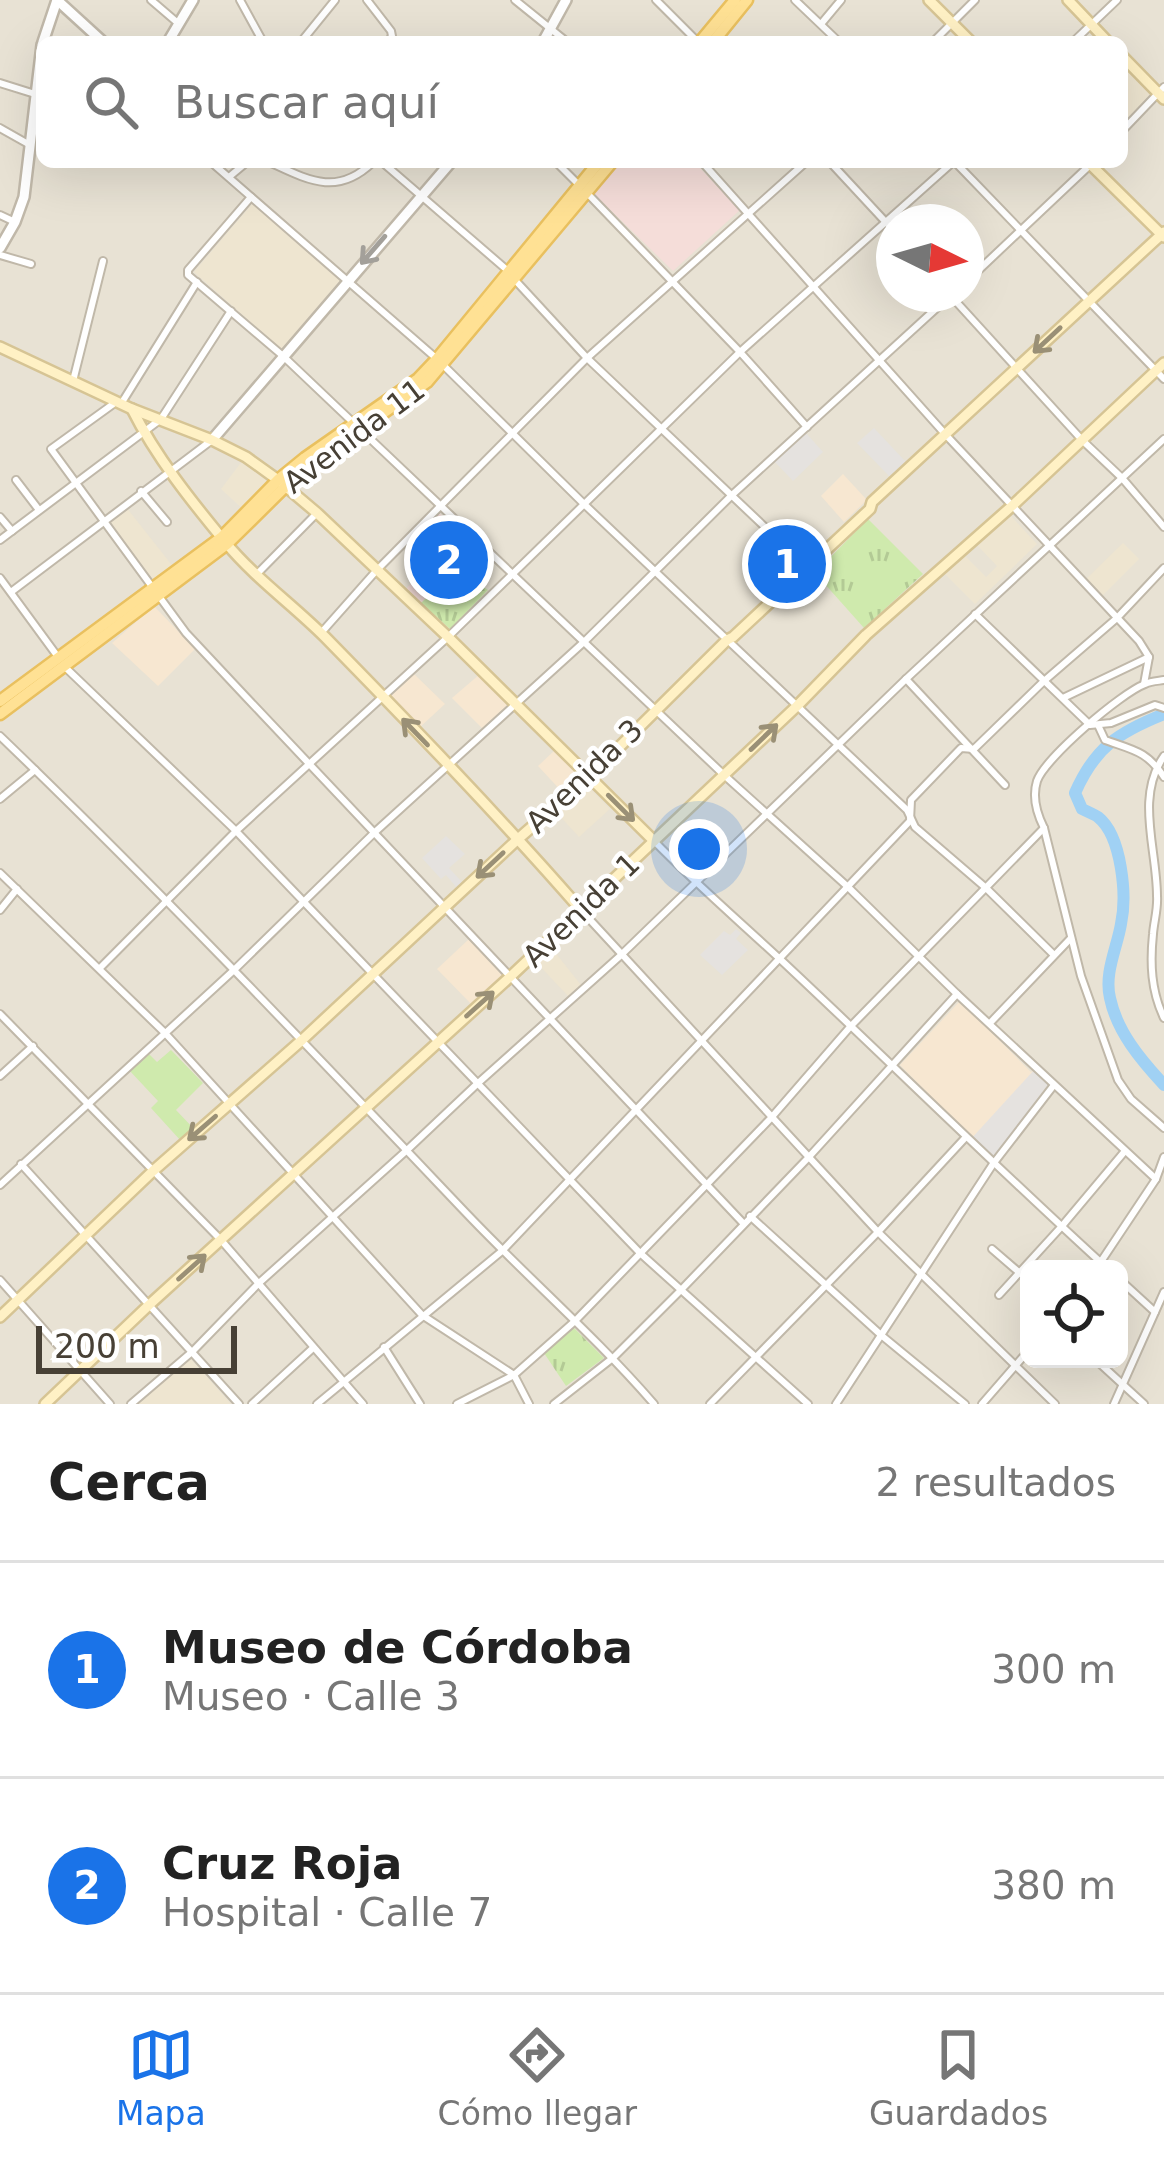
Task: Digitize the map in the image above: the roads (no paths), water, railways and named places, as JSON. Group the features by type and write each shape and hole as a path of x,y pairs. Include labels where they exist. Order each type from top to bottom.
{"main road":[{"path":"704,36 735,0"},
{"path":"717,36 747,0"},
{"path":"929,0 965,36"},
{"path":"1067,0 1102,36"},
{"path":"1128,62 1162,93"},
{"name":"Avenida 11","path":"583,189 595,168"},
{"name":"Avenida 11","path":"0,714 224,540 280,483 356,426 416,391 606,168"},
{"path":"1095,168 1163,234"},
{"name":"Avenida 3","path":"0,1317 153,1171 590,776 872,502 1163,234"},
{"path":"0,347 246,457 316,513 448,637 654,841"},
{"name":"Avenida 1","path":"45,1404 511,976 866,635 1161,370"},
{"path":"123,405 224,540 321,633 581,910"},
{"name":"Avenida 11","path":"0,701 62,662"}],"street":[{"path":"45,36 57,0 96,36"},
{"path":"151,0 179,24"},
{"path":"172,36 193,0"},
{"path":"240,0 260,36"},
{"path":"306,36 334,0"},
{"path":"367,0 389,36"},
{"path":"515,0 560,36"},
{"path":"546,36 566,0"},
{"path":"656,0 693,36"},
{"path":"795,0 832,36"},
{"path":"821,24 841,0"},
{"path":"939,36 975,0"},
{"path":"1078,36 1118,0"},
{"path":"0,82 35,94"},
{"path":"31,263 0,252 24,197 36,87"},
{"path":"1128,125 1162,93"},
{"path":"0,128 30,146"},
{"path":"218,168 440,362 907,810 910,821 1054,955"},
{"path":"229,177 240,168"},
{"path":"281,168 328,183 348,181 369,168"},
{"path":"385,168 512,275 587,358 808,568"},
{"path":"10,592 212,440 446,168"},
{"path":"562,168 807,427"},
{"path":"707,168 1047,546 1139,641 1149,657 1144,684"},
{"path":"321,633 587,358 799,168"},
{"path":"836,168 876,211"},
{"path":"908,204 947,168"},
{"path":"960,168 1161,370"},
{"path":"984,265 1085,168"},
{"path":"251,196 188,273 283,356 1156,1179"},
{"path":"0,215 15,222"},
{"path":"100,968 236,831 448,637 740,352 876,232"},
{"path":"74,382 104,261"},
{"path":"197,282 123,405 51,449 186,632 743,1223"},
{"path":"0,539 161,419 231,311"},
{"path":"0,1185 932,312"},
{"path":"966,312 1164,527"},
{"path":"131,1404 620,956 906,679 1164,439"},
{"path":"16,480 39,511"},
{"path":"142,491 167,522"},
{"path":"257,574 316,513"},
{"path":"0,517 11,531"},
{"path":"317,1404 502,1251 910,821 911,800 962,748 974,749 1163,571"},
{"path":"0,578 62,662 236,831 570,1182 680,1291 808,1404"},
{"path":"975,614 1103,738 1144,755 1164,777"},
{"path":"1063,698 1149,657"},
{"path":"906,679 1005,785"},
{"path":"1164,680 1144,684 1109,707 1050,760 1035,790 1071,938 1118,1080 1131,1099 1164,1128"},
{"path":"1094,725 1155,705 1164,708"},
{"path":"0,736 168,902 502,1251 614,1357 654,1404"},
{"path":"1164,756 1151,779 1149,816 1161,903 1153,931 1152,983 1164,1018"},
{"path":"0,799 34,770"},
{"path":"457,1404 514,1375 575,1321 1044,828"},
{"path":"654,841 1095,1260"},
{"path":"1155,867 1164,857"},
{"path":"0,873 165,1033 422,1315 514,1375 529,1404"},
{"path":"0,910 17,889"},
{"path":"581,910 878,1232 1054,1404"},
{"path":"990,1023 1071,938"},
{"path":"554,1404 614,1357 680,1291 957,994"},
{"path":"0,1014 221,1240 363,1404"},
{"path":"0,1076 32,1046"},
{"path":"836,1404 993,1164 1054,1084"},
{"path":"710,1404 964,1138"},
{"path":"1033,1260 1125,1151"},
{"path":"1106,1260 1156,1179 1164,1157"},
{"path":"21,1165 239,1404"},
{"path":"750,1216 964,1404"},
{"path":"992,1249 1020,1273"},
{"path":"999,1295 1020,1275"},
{"path":"0,1280 110,1404"},
{"path":"1128,1287 1156,1312"},
{"path":"1114,1404 1164,1292"},
{"path":"383,1347 419,1404"},
{"path":"251,1404 313,1348"},
{"path":"982,1404 1020,1359"},
{"path":"1105,1368 1144,1404"}],"waterway":[{"path":"1164,714 1110,743 1075,793 1082,809 1106,826 1121,867 1123,912 1109,979 1113,1010 1131,1045 1164,1085"}],"place":[{"name":"Cruz Roja","path":"449,560"},
{"name":"Museo de Córdoba","path":"787,564"}]}
